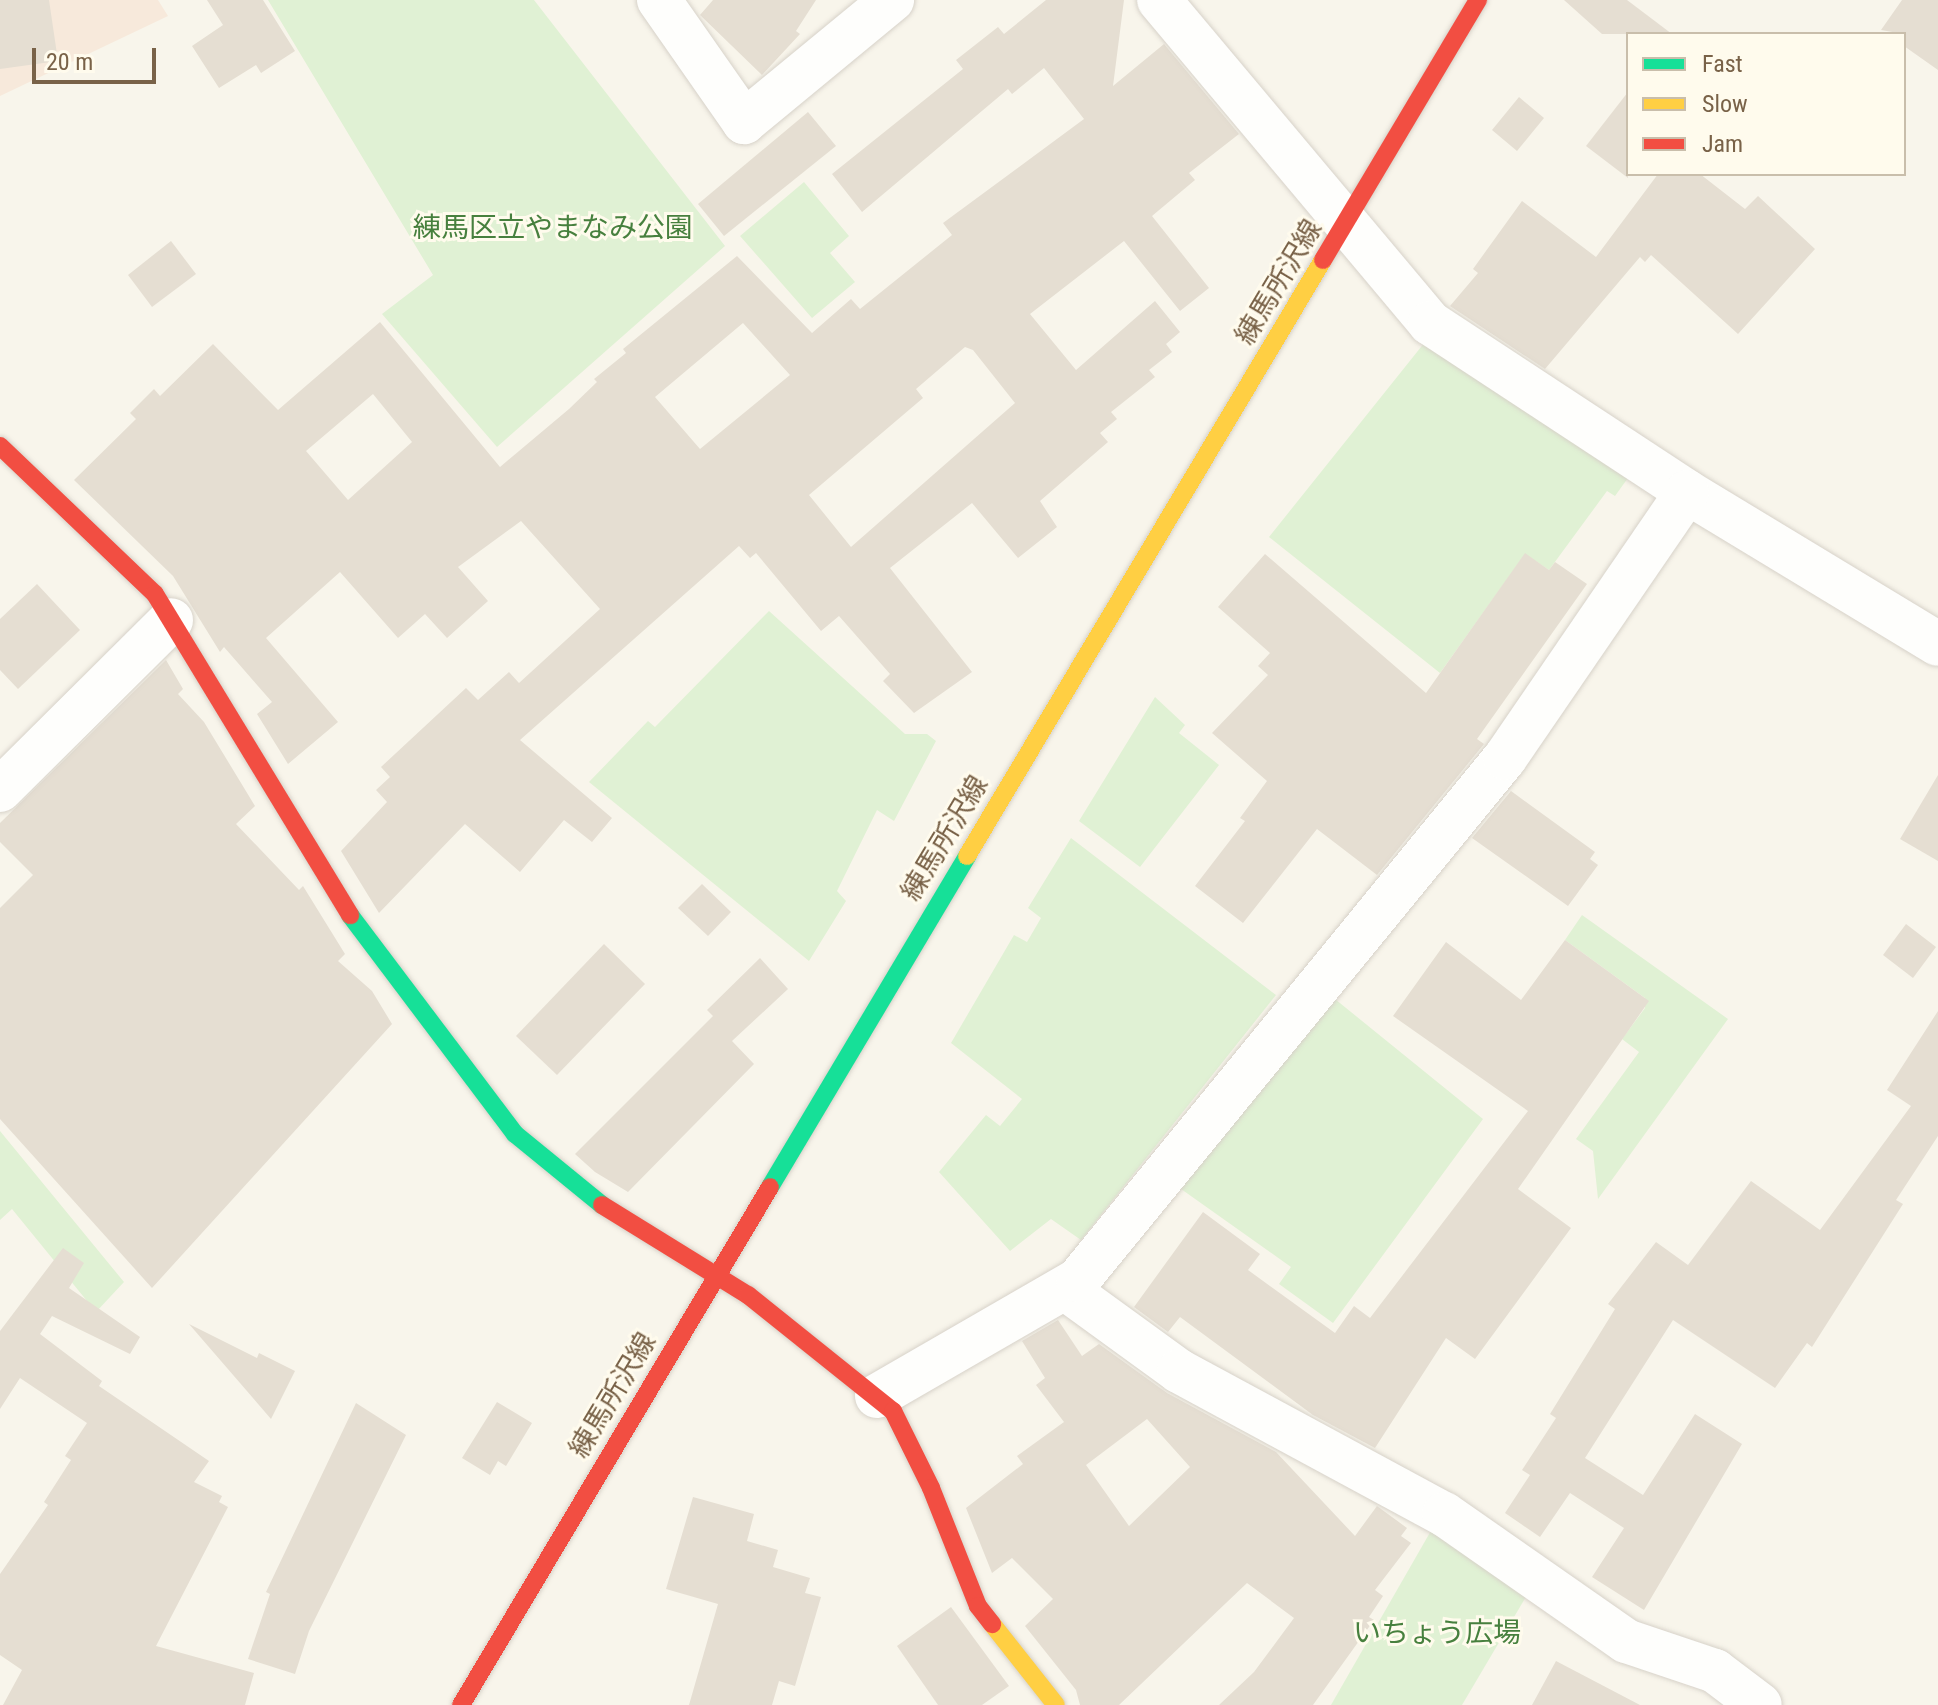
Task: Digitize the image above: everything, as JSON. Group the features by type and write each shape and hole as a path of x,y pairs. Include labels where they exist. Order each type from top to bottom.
{"main road":[{"name":"練馬所沢線","path":"461,1705 1478,0"},
{"path":"0,446 155,594 371,949 515,1134 580,1192 748,1295 893,1411 931,1488 978,1606 1056,1705"}],"street":[{"path":"659,0 744,122 892,0"},
{"path":"1159,0 1430,323 1687,492 1938,644"},
{"path":"877,1396 1066,1289 1496,770 1687,492"},
{"path":"0,790 171,620"},
{"path":"1066,1289 1179,1371 1444,1514 1626,1641 1715,1671 1760,1705"}],"shaded area":[{"path":"0,0 158,0 168,16 0,96"}],"green space":[{"name":"練馬区立やまなみ公園","path":"268,0 534,0 725,246 497,447 382,314 433,275"},
{"path":"804,182 849,236 830,253 855,282 812,318 740,236"},
{"path":"1429,337 1633,471 1615,496 1607,491 1549,570 1525,554 1440,673 1269,537"},
{"path":"769,611 905,734 927,734 936,741 894,821 877,810 837,891 846,901 809,961 589,782 648,721 655,727"},
{"path":"1155,697 1185,725 1179,733 1219,765 1140,867 1079,821"},
{"path":"1071,838 1276,995 1081,1240 1051,1219 1010,1251 939,1172 986,1115 1000,1126 1022,1099 951,1043 1014,935 1027,942 1041,918 1028,908"},
{"path":"1582,915 1728,1019 1598,1199 1593,1151 1576,1139 1639,1052 1622,1039 1645,1008 1645,998 1565,940"},
{"path":"1330,995 1483,1119 1333,1323 1279,1284 1291,1267 1174,1184"},
{"path":"0,1131 124,1282 96,1312 12,1209 0,1220"},
{"name":"いちょう広場","path":"1432,1529 1527,1595 1462,1705 1331,1705"}],"building":[{"path":"0,0 49,0 58,61 0,69"},
{"path":"207,0 263,0 295,51 261,73 256,65 219,88 192,46 223,25"},
{"path":"713,0 816,0 796,31 800,34 762,75 700,15"},
{"path":"1046,0 1124,0 1113,86 1164,44 1239,134 1189,173 1195,180 1152,216 1209,288 1180,311 1124,241 1030,314 1076,370 1155,301 1180,332 1166,344 1172,352 1149,370 1155,377 1111,412 1117,419 1100,433 1108,442 1040,501 1057,527 1018,558 972,503 890,568 972,672 914,713 883,681 890,674 839,616 821,631 756,553 750,558 739,546 520,740 612,818 592,842 564,820 520,872 465,824 379,913 341,851 387,802 376,790 390,777 381,767 466,688 478,700 509,672 519,683 600,609 521,521 458,567 488,601 447,638 425,614 398,638 340,572 266,638 338,722 288,764 257,714 272,702 224,647 220,652 173,576 74,480 136,419 130,413 154,389 160,396 213,344 278,410 380,322 500,467 569,409 597,382 594,379 626,353 623,349 737,256 812,333 851,299 860,309 952,235 943,223 1084,119 1044,68 1012,94 1008,89 862,212 832,174 963,69 956,60 998,27 1004,34","holes":["743,323 790,375 700,449 655,397","965,347 973,350 1015,403 851,547 809,495 923,398 916,389","373,394 412,442 348,500 306,451"]},
{"path":"1564,0 1627,0 1669,32 1626,32 1602,34"},
{"path":"1902,0 1938,0 1938,70 1906,47 1906,32 1881,30"},
{"path":"1626,95 1628,178 1586,146"},
{"path":"1519,97 1544,118 1517,151 1492,130"},
{"path":"808,112 836,146 724,236 698,204"},
{"path":"1657,176 1703,176 1745,209 1758,196 1815,249 1738,334 1651,255 1645,262 1640,257 1545,369 1450,306 1478,273 1473,269 1522,201 1596,257"},
{"path":"171,241 196,274 152,307 128,275"},
{"path":"1525,553 1549,570 1555,562 1587,584 1477,739 1484,744 1377,875 1317,829 1243,923 1195,886 1245,821 1240,818 1267,781 1212,733 1268,675 1258,666 1270,653 1218,607 1265,554 1426,693"},
{"path":"37,584 80,630 18,689 0,670 0,619"},
{"path":"166,660 183,689 178,694 204,722 255,806 236,824 299,890 303,886 345,954 338,961 372,991 392,1024 152,1288 0,1119 0,908 33,875 0,842 0,823"},
{"path":"1938,775 1938,861 1900,839"},
{"path":"1511,791 1595,852 1590,859 1598,865 1568,906 1472,838"},
{"path":"702,884 731,912 708,936 678,908"},
{"path":"1906,924 1936,947 1913,978 1883,955"},
{"path":"1565,940 1649,1001 1518,1189 1571,1228 1475,1359 1446,1338 1375,1448 1313,1415 1180,1317 1168,1332 1134,1307 1203,1212 1260,1254 1248,1270 1335,1333 1354,1306 1370,1318 1528,1111 1393,1016 1446,942 1521,1000"},
{"path":"604,944 645,984 557,1075 516,1036"},
{"path":"760,958 788,989 732,1041 754,1064 628,1192 595,1172 575,1154 713,1016 707,1010"},
{"path":"1938,1011 1938,1136 1896,1200 1903,1204 1812,1347 1807,1343 1775,1388 1673,1320 1585,1458 1643,1495 1695,1414 1742,1444 1644,1610 1592,1577 1624,1528 1570,1493 1540,1537 1505,1513 1530,1475 1522,1470 1556,1418 1550,1414 1615,1309 1608,1304 1656,1242 1688,1265 1751,1181 1820,1230 1911,1106 1887,1090"},
{"path":"63,1248 84,1263 69,1288 140,1337 130,1354 52,1316 40,1334 102,1381 99,1386 209,1461 194,1482 222,1496 219,1502 228,1507 156,1646 254,1673 245,1705 3,1705 22,1670 0,1655 0,1574 48,1505 44,1502 71,1460 65,1456 87,1423 20,1378 0,1409 0,1331"},
{"path":"1058,1320 1082,1356 1099,1344 1167,1393 1276,1452 1355,1536 1377,1506 1407,1528 1401,1536 1411,1543 1375,1590 1383,1596 1369,1617 1374,1620 1313,1705 1219,1705 1254,1672 1294,1618 1247,1583 1119,1705 1080,1705 1076,1690 1025,1626 1053,1599 1012,1558 992,1573 966,1508 1023,1464 1017,1456 1064,1422 1036,1385 1045,1378 1022,1341","holes":["1147,1419 1190,1467 1129,1526 1086,1465"]},
{"path":"189,1324 257,1358 259,1353 295,1371 271,1419"},
{"path":"497,1402 532,1423 506,1466 498,1461 490,1475 462,1458"},
{"path":"356,1403 406,1435 309,1631 295,1674 248,1659 270,1594 266,1592"},
{"path":"693,1497 754,1514 747,1541 778,1550 773,1567 810,1578 805,1593 821,1597 795,1686 779,1681 772,1705 689,1705 718,1604 666,1589"},
{"path":"951,1607 1009,1686 982,1705 938,1705 897,1646"},
{"path":"1556,1661 1640,1705 1532,1705"}],"traffic: fast":[{"path":"770,1187 967,856"},
{"path":"350,915 515,1134 602,1205"}],"traffic: slow":[{"path":"967,856 1323,260"},
{"path":"992,1624 1056,1705"}],"traffic: jam":[{"path":"1323,260 1478,0"},
{"path":"0,446 155,594 350,915"},
{"path":"461,1705 770,1187"},
{"path":"602,1205 748,1295 893,1411 931,1488 978,1606 992,1624"}]}
